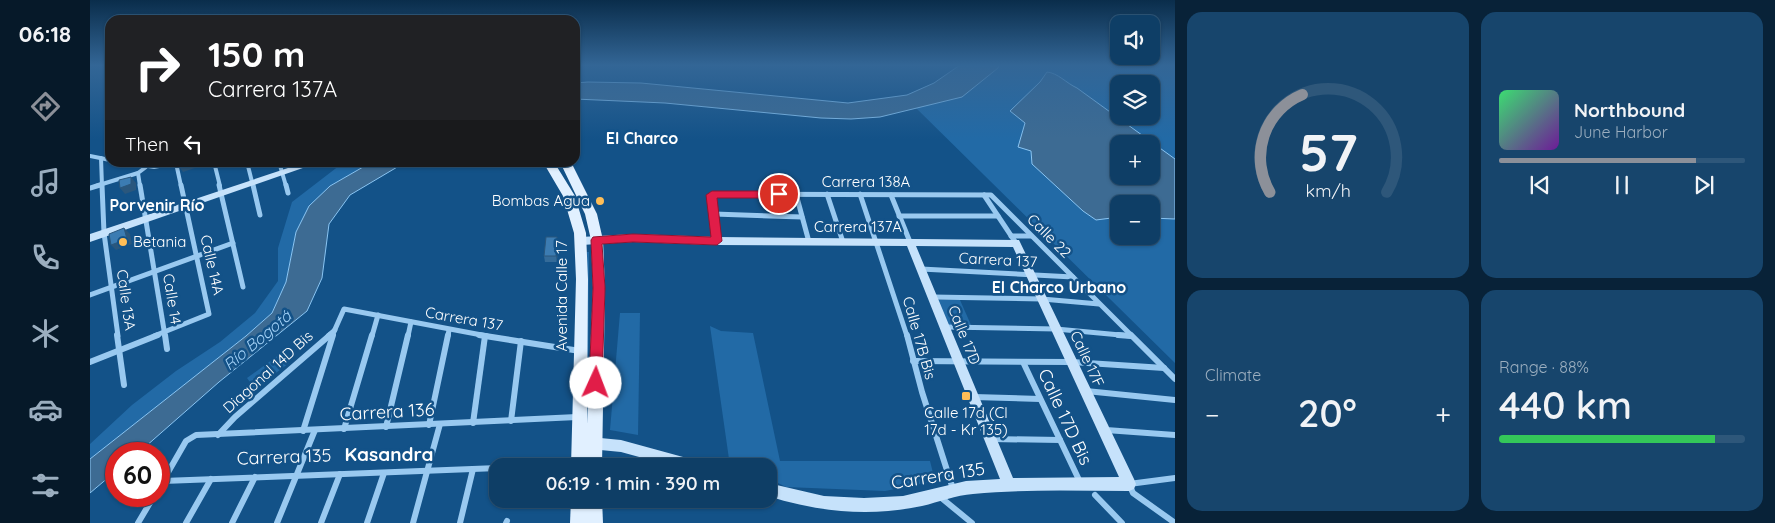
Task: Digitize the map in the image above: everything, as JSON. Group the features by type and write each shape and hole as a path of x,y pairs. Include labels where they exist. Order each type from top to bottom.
{"main road":[{"name":"Avenida Calle 17","path":"551,167 573,205 581,241 580,417 586,442"},
{"name":"Avenida Calle 17","path":"568,167 588,206 596,240 599,288 585,458"},
{"path":"579,508 579,523"},
{"path":"594,508 594,523"}],"street":[{"path":"90,156 105,159"},
{"path":"101,158 105,156"},
{"name":"Calle 13A","path":"101,158 104,233 124,385"},
{"path":"90,188 138,173 146,167"},
{"name":"Calle 14A","path":"164,332 209,314 179,167"},
{"path":"215,167 243,287"},
{"path":"248,167 260,214"},
{"path":"280,167 288,193"},
{"path":"90,238 302,167"},
{"name":"Calle 14","path":"138,173 167,349"},
{"name":"Carrera 138A","path":"714,214 712,194 991,195"},
{"path":"796,194 809,242"},
{"path":"828,194 844,242"},
{"name":"Calle 17B Bis","path":"860,194 953,489"},
{"name":"Calle 17D","path":"891,194 1010,486"},
{"name":"Calle 17F","path":"984,194 1013,239 1133,493 1175,523"},
{"name":"Calle 22","path":"991,195 1175,379"},
{"path":"717,241 714,214 802,217"},
{"path":"899,216 998,216"},
{"path":"1013,239 1031,236"},
{"name":"Carrera 137A","path":"581,241 633,238 809,242 1013,239"},
{"path":"90,294 233,243"},
{"name":"Carrera 137","path":"921,269 1073,277"},
{"path":"933,297 1042,299 1100,304"},
{"name":"Carrera 137","path":"335,329 343,310 378,315 449,330 581,351"},
{"path":"344,429 378,315"},
{"path":"386,427 412,322"},
{"path":"944,327 1056,329 1132,336"},
{"path":"303,431 335,329"},
{"name":"Diagonal 14D Bis","path":"218,435 235,417 335,329"},
{"path":"429,425 449,330"},
{"path":"90,362 164,332"},
{"path":"473,423 485,336"},
{"path":"510,421 521,341"},
{"path":"913,361 1072,362 1164,368"},
{"name":"Calle 17D Bis","path":"1023,362 1081,485"},
{"path":"1085,390 1175,400"},
{"path":"973,397 1040,399"},
{"name":"Carrera 136","path":"170,469 186,441 196,435 580,417"},
{"path":"413,523 440,424"},
{"path":"277,523 315,430"},
{"path":"1104,430 1175,436"},
{"path":"990,439 1060,440"},
{"path":"586,442 621,446 665,458"},
{"name":"Carrera 135","path":"170,483 211,479 489,468"},
{"path":"460,523 473,469"},
{"path":"368,523 384,473"},
{"path":"321,523 340,474"},
{"path":"232,523 255,477"},
{"name":"Carrera 135","path":"777,492 810,500 851,505 920,500 953,489 1129,484 1175,478"},
{"path":"186,523 211,479"},
{"path":"937,494 972,523"},
{"path":"1095,496 1122,523"},
{"path":"138,523 147,507"}],"shaded area":[{"path":"971,89 1110,89 1110,125 1160,125 1160,89 1175,89 1175,363 916,108 962,97"},
{"path":"338,167 363,167 330,186 296,232 286,282 272,313 246,336 112,442 105,442 105,447 90,459 90,444 132,405 176,371 220,342 255,313 278,281 278,248 292,202"},
{"path":"584,252 589,252 588,393 584,393"},
{"path":"936,300 960,300 971,325 946,325"},
{"path":"620,313 640,313 638,435 610,430"},
{"path":"710,326 721,331 753,333 780,461 930,461 935,481 885,491 786,487 777,482 777,458 729,458"},
{"path":"280,354 289,363 255,389 247,378"}],"water":[{"path":"580,89 707,89 848,103 907,95 920,89 971,89 962,97 880,117 851,119 821,118 665,103 580,99"},
{"path":"1032,89 1079,89 1110,112 1110,125 1128,125 1142,135 1110,135 1110,185 1160,185 1160,148 1175,159 1175,219 1160,218 1160,195 1110,195 1110,218 1096,220 1083,211 1032,164 1031,151 1018,147 1025,123 1010,111"},
{"name":"Río Bogotá","path":"363,167 397,167 350,195 329,224 322,278 307,311 219,382 151,442 112,442 246,336 272,313 286,282 296,232 309,206 330,186"},
{"path":"105,447 105,480 90,493 90,459"}],"building":[{"path":"131,177 131,184 120,188 119,180"},
{"path":"124,228 127,239 111,245 109,234"},
{"path":"546,237 557,237 556,256 544,256"}],"place":[{"name":"Bombas Agua","path":"600,201"},
{"name":"Betania","path":"123,242"},
{"name":"Calle 17d (Cl 17d - Kr 135)","path":"966,396"}],"district":[{"name":"El Charco","path":"642,138"},
{"name":"Porvenir Río","path":"157,205"},
{"name":"El Charco Urbano","path":"1059,287"},
{"name":"Kasandra","path":"389,454"}],"route":[{"path":"596,383 599,288 596,240 633,238 717,241 712,195 779,194"}]}
